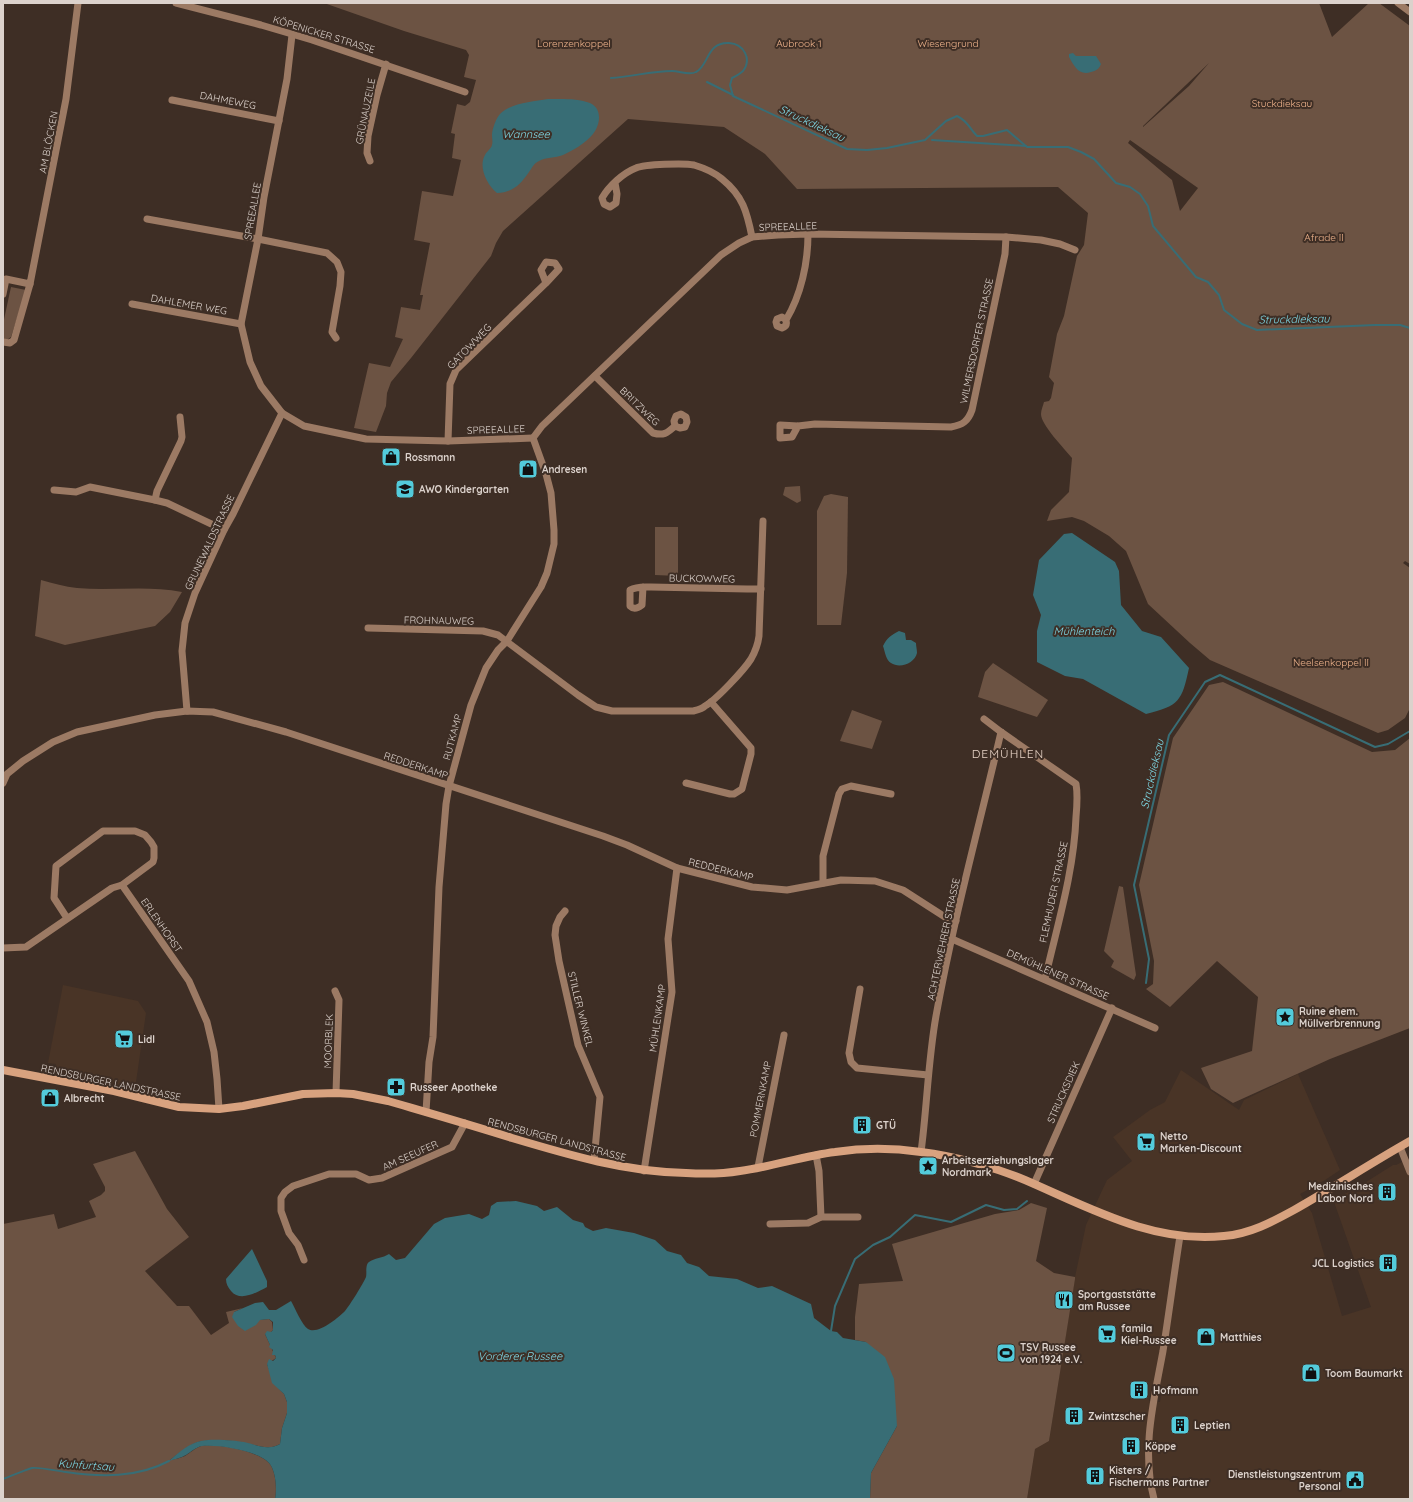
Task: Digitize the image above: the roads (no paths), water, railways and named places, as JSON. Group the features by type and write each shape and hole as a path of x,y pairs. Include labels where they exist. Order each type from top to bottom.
{"street":[{"name":"AM BLÖCKEN","path":"3,342 10,343 14,340 30,284 66,99 78,3"},
{"name":"KÖPENICKER STRASSE","path":"176,3 260,25 386,64 465,92"},
{"path":"1398,3 1410,12"},
{"name":"SPREEALLEE","path":"292,35 280,121 264,197 258,239 241,324 254,373 267,396 282,414 304,426 366,439 448,441 533,438 542,426 721,254 752,237 808,234 1006,237 1041,240 1060,244 1075,250"},
{"name":"GRÜNAUZEILE","path":"370,162 367,153 368,136 378,88 386,64"},
{"name":"DAHMEWEG","path":"172,100 280,121"},
{"path":"615,183 637,167 653,165 693,165 708,170 721,178 734,191 744,206 752,237"},
{"path":"147,219 327,253 337,262 341,269 332,332 336,338"},
{"path":"786,320 793,309 804,271 807,256 808,234"},
{"name":"WILMERSDORFER STRASSE","path":"798,426 815,424 951,427 960,426 967,421 972,410 990,329 1005,254 1006,237"},
{"path":"3,294 5,278 30,284"},
{"name":"GATOWWEG","path":"448,441 450,384 456,370 546,283"},
{"name":"DAHLEMER WEG","path":"132,304 241,324"},
{"name":"BRITZWEG","path":"595,376 653,433 662,435 667,434 675,426"},
{"name":"GRUNEWALDSTRASSE","path":"187,711 182,651 185,623 195,594 224,530 282,414"},
{"path":"155,500 157,491 181,441 182,436 180,418"},
{"name":"RUTKAMP","path":"426,1112 429,1062 433,1037 440,879 446,804 449,786 471,705 486,668 498,650 507,641 541,587 547,573 554,544 551,493 533,438"},
{"path":"54,490 76,492 90,487 155,500 167,503 224,530"},
{"path":"686,783 730,794 734,794 742,789 751,754 751,748 711,702 750,660 756,649 760,636 763,521"},
{"name":"BUCKOWWEG","path":"643,587 761,589"},
{"name":"FROHNAUWEG","path":"368,628 408,630 483,630 498,635 592,705 602,709 612,711 685,712 699,709 711,702"},
{"name":"REDDERKAMP","path":"3,783 5,773 53,742 77,732 155,715 187,711 213,712 286,732 621,843 676,868 752,887 787,890 841,880 862,880 889,885 912,895 945,917 956,921"},
{"path":"984,719 1001,732"},
{"name":"FLEMHUDER STRASSE","path":"1001,732 1076,784 1078,791 1073,852 1069,877 1045,979"},
{"name":"ACHTERWEHRER STRASSE","path":"921,1152 928,1075 936,1016 952,938 1001,732"},
{"path":"823,883 823,856 839,794 842,789 844,787 851,786 892,794"},
{"path":"3,948 26,948 112,888 122,886 153,862 153,845 144,836 135,831 103,831 56,866 54,898 67,918"},
{"name":"MÜHLENKAMP","path":"644,1171 672,992 668,939 676,868"},
{"name":"ERLENHORST","path":"122,886 190,981 206,1022 214,1052 219,1109"},
{"name":"STILLER WINKEL","path":"566,911 560,917 556,926 559,961 578,1044 600,1097 594,1160"},
{"name":"DEMÜHLENER STRASSE","path":"952,938 1155,1028"},
{"path":"860,989 849,1053 851,1062 857,1068 928,1075"},
{"name":"MOORBLEK","path":"335,991 339,1000 336,1093"},
{"name":"STRUCKSDIEK","path":"1034,1184 1112,1008"},
{"name":"POMMERNKAMP","path":"758,1167 770,1099 784,1035"},
{"name":"RENDSBURGER LANDSTRASSE","path":"3,1070 114,1091 179,1107 219,1109 304,1094 336,1093 368,1096 556,1151 644,1171 687,1173 740,1171 837,1151 872,1150 921,1152 976,1163 1001,1171 1097,1212 1130,1224 1164,1234 1204,1238 1222,1237 1257,1229 1311,1201 1410,1141"},
{"name":"AM SEEUFER","path":"304,1260 298,1245 289,1233 281,1211 282,1198 285,1192 293,1186 330,1174 356,1174 369,1180 382,1178 452,1147 465,1124"},
{"path":"1400,1147 1410,1172"},
{"path":"816,1155 819,1171 821,1217"},
{"path":"770,1224 808,1223 821,1217 858,1217"},
{"path":"1154,1499 1150,1482 1148,1458 1151,1415 1163,1350 1180,1236"}],"water":[{"path":"1073,53 1076,56 1096,56 1101,64 1094,71 1083,73 1075,67 1069,57 1069,54"},
{"name":"Wannsee","path":"548,99 580,100 594,106 599,113 599,122 593,134 587,141 563,155 537,162 516,187 497,193 487,181 483,170 483,160 492,145 492,135 497,117 506,109 524,103"},
{"name":"Mühlenteich","path":"1072,533 1115,562 1119,571 1121,605 1142,631 1161,637 1189,668 1181,695 1172,705 1146,714 1083,679 1065,676 1037,662 1037,631 1041,615 1033,595 1039,560 1064,534"},
{"path":"899,631 905,633 906,640 911,640 916,643 917,653 916,657 907,664 895,665 889,662 883,646 890,637"},
{"name":"Vorderer Russee","path":"516,1201 537,1206 544,1211 557,1207 573,1220 583,1223 585,1227 593,1231 606,1228 634,1233 655,1240 667,1251 681,1255 687,1263 699,1267 709,1276 737,1279 758,1288 772,1286 811,1304 814,1318 831,1331 837,1332 843,1338 866,1342 885,1357 894,1379 897,1426 871,1473 870,1499 275,1499 275,1475 269,1463 257,1455 228,1447 202,1446 184,1456 169,1461 186,1447 193,1443 202,1441 234,1441 267,1447 280,1444 282,1428 287,1413 287,1402 284,1394 272,1383 267,1364 269,1359 273,1361 276,1358 275,1355 272,1355 273,1350 269,1347 270,1345 265,1334 267,1331 271,1332 273,1330 273,1322 269,1319 260,1320 256,1325 245,1331 238,1326 232,1317 234,1312 255,1303 263,1302 269,1310 276,1310 291,1301 306,1327 308,1329 317,1330 328,1325 345,1311 366,1277 369,1262 389,1254 396,1260 405,1258 434,1224 445,1218 469,1214 482,1219 489,1215 491,1206 497,1202"},
{"path":"252,1249 267,1281 267,1287 258,1292 239,1296 231,1291 227,1285 226,1279"}],"waterway":[{"name":"Struckdieksau","path":"611,78 664,71 693,73 700,69 716,46 729,43 739,46 742,49 745,53 747,62 743,71 732,78 730,85 733,96 847,149 867,150 887,148 925,140 946,121 957,116 961,118 977,136 1007,130 1027,147 1068,147 1094,159 1116,183 1130,187 1140,194 1148,206 1153,226 1196,277 1208,282 1219,295 1224,310 1242,324 1257,330 1375,325 1400,325 1410,328"},
{"path":"707,82 733,95"},
{"path":"932,140 1026,146"},
{"name":"Struckdieksau","path":"1146,983 1149,959 1134,885 1169,735 1205,682 1220,675 1375,747 1388,744 1410,731"},
{"name":"Struckdieksau","path":"831,1331 835,1306 855,1259 873,1245 890,1237 915,1215 951,1222 986,1205 1004,1210 1017,1209 1027,1201"},
{"name":"Kuhfurtsau","path":"3,1479 32,1468 79,1474 119,1475 144,1471 169,1461"}],"place":[{"name":"Rossmann","path":"391,457"},
{"name":"Andresen","path":"528,469"},
{"name":"AWO Kindergarten","path":"405,489"},
{"name":"Ruine ehem. Müllverbrennung","path":"1285,1017"},
{"name":"Lidl","path":"124,1039"},
{"name":"Russeer Apotheke","path":"396,1087"},
{"name":"Albrecht","path":"50,1098"},
{"name":"GTÜ","path":"862,1125"},
{"name":"Netto Marken-Discount","path":"1146,1142"},
{"name":"Arbeitserziehungslager Nordmark","path":"928,1166"},
{"name":"Medizinisches Labor Nord","path":"1387,1192"},
{"name":"JCL Logistics","path":"1388,1263"},
{"name":"Sportgaststätte am Russee","path":"1064,1300"},
{"name":"famila Kiel-Russee","path":"1107,1334"},
{"name":"Matthies","path":"1206,1337"},
{"name":"TSV Russee von 1924 e.V.","path":"1006,1353"},
{"name":"Toom Baumarkt","path":"1311,1373"},
{"name":"Hofmann","path":"1139,1390"},
{"name":"Zwintzscher","path":"1074,1416"},
{"name":"Leptien","path":"1180,1425"},
{"name":"Köppe","path":"1131,1446"},
{"name":"Kisters / Fischermans Partner","path":"1095,1476"},
{"name":"Dienstleistungszentrum Personal","path":"1355,1480"}],"district":[{"name":"DEMÜHLEN","path":"1008,754"}],"park label":[{"name":"Lorenzenkoppel","path":"574,43"},
{"name":"Aubrook 1","path":"799,43"},
{"name":"Wiesengrund","path":"948,43"},
{"name":"Stuckdieksau","path":"1282,103"},
{"name":"Afrade II","path":"1324,237"},
{"name":"Neelsenkoppel II","path":"1331,662"}]}
